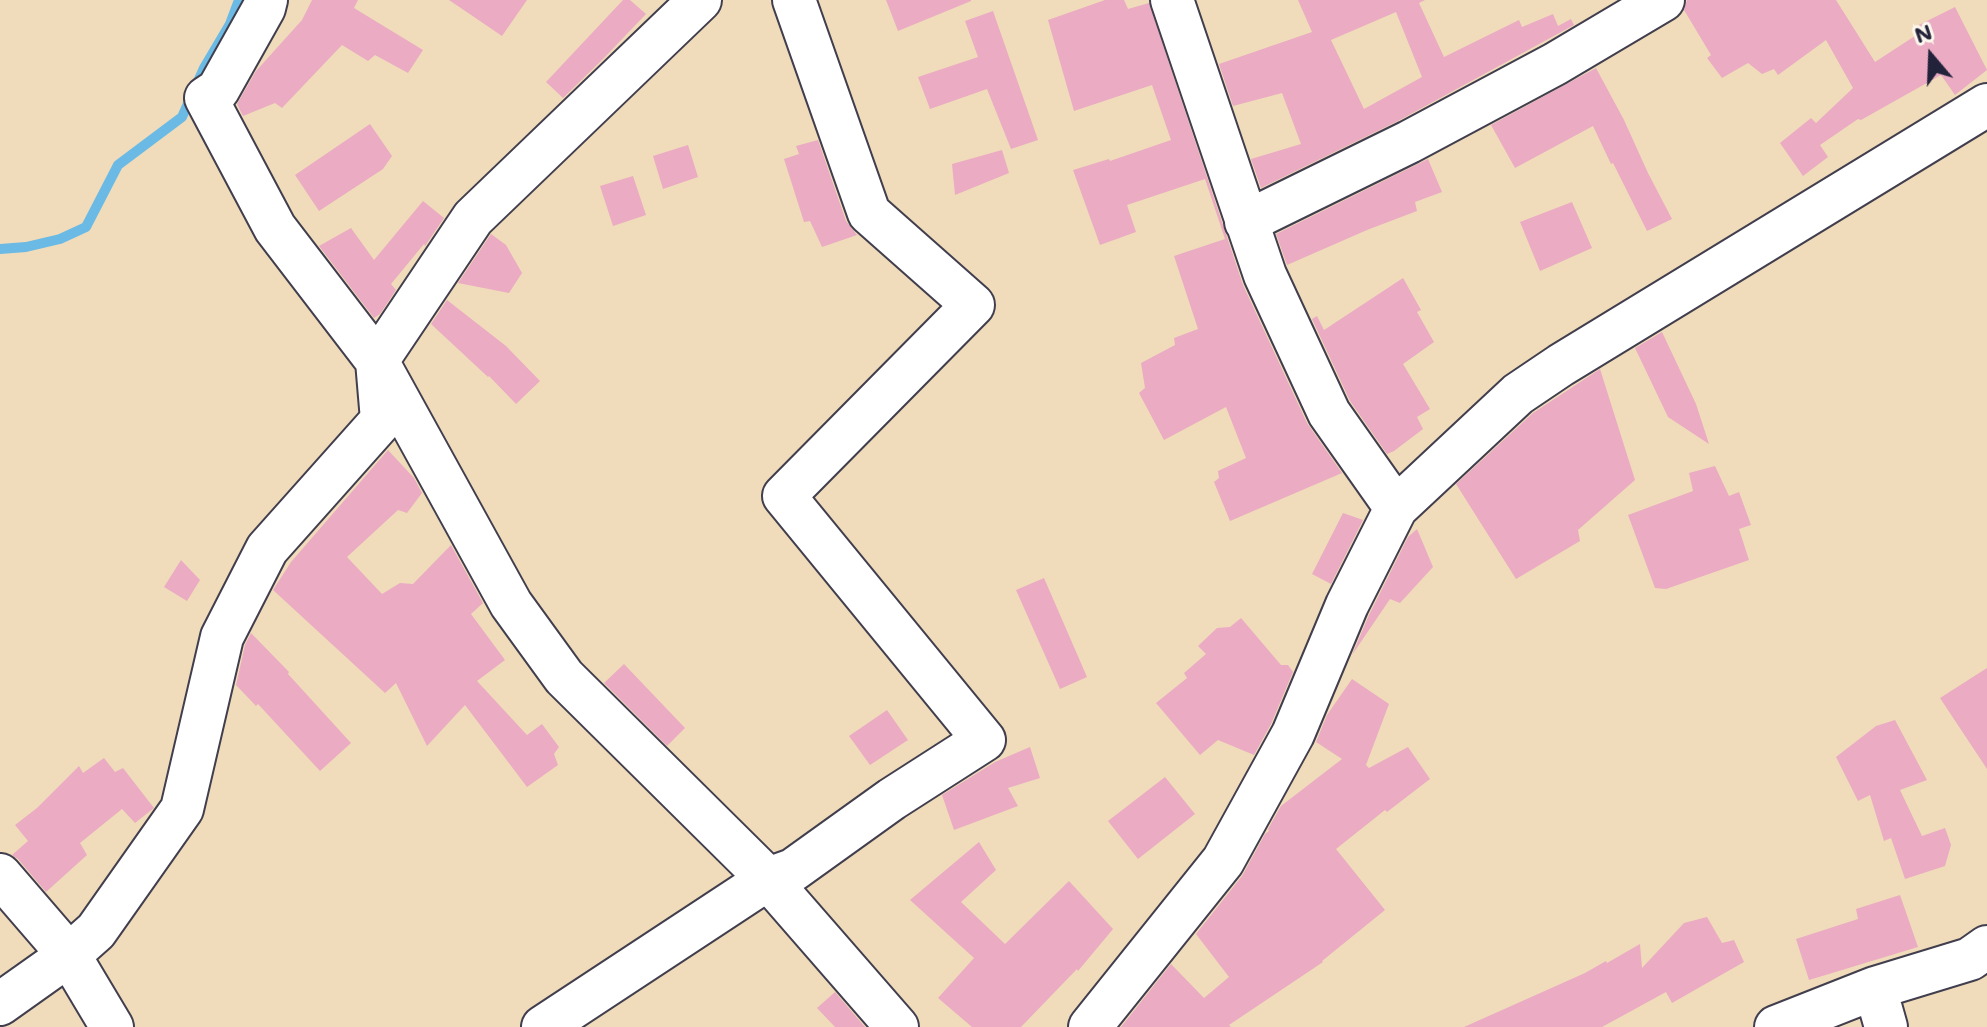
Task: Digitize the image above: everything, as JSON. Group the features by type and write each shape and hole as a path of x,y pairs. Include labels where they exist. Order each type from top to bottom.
{"street":[{"path":"266,0 218,90 206,98 275,228 377,361 511,604 564,677 768,879 897,1027"},
{"path":"0,1004 69,955 96,931 182,809 222,637 267,549 382,420 377,361 473,218 700,0"},
{"path":"543,1027 768,879 793,870 892,799 984,740 784,496 973,305 869,213 794,0"},
{"path":"1172,0 1265,275 1329,413 1396,508"},
{"path":"1246,222 1488,100 1663,0"},
{"path":"1090,1027 1223,861 1293,734 1347,605 1396,508 1518,394 1550,372 1987,105"},
{"path":"0,875 69,955 112,1027"},
{"path":"1776,1027 1880,1008 1987,947"}],"building":[{"path":"312,0 358,0 354,8 423,50 408,73 375,55 368,61 342,45 282,108 275,103 243,116 237,104 256,71 302,20"},
{"path":"449,0 527,0 502,36"},
{"path":"623,0 630,0 646,14 563,98 546,82"},
{"path":"886,0 971,0 971,1 898,31"},
{"path":"1105,0 1124,0 1128,9 1149,3 1243,285 1307,423 1342,473 1230,521 1214,482 1219,478 1218,471 1246,458 1226,407 1164,440 1139,393 1145,388 1141,363 1175,345 1174,338 1198,329 1174,256 1225,239 1205,179 1127,205 1136,232 1100,245 1073,170 1171,140 1152,85 1074,111 1048,20"},
{"path":"1298,0 1425,0 1419,3 1444,57 1519,20 1522,27 1553,14 1558,26 1571,19 1574,25 1398,121 1261,188 1251,159 1301,144 1282,93 1233,106 1219,64 1312,32","holes":["1396,12 1422,77 1364,109 1331,40"]},
{"path":"1687,0 1836,0 1875,62 1921,32 1919,25 1955,7 1987,70 1955,95 1941,75 1858,119 1820,145 1828,157 1803,176 1780,143 1811,118 1816,123 1853,88 1826,40 1778,75 1774,69 1762,74 1748,63 1722,78 1707,58 1711,55 1684,10"},
{"path":"993,11 1038,140 1011,149 987,89 930,109 918,77 978,57 965,21"},
{"path":"1596,68 1672,219 1647,231 1593,126 1515,168 1491,125"},
{"path":"370,124 392,156 383,169 319,211 295,175"},
{"path":"818,140 846,221 857,235 822,247 810,221 804,222 784,159 799,154 796,146"},
{"path":"688,145 698,177 663,189 653,156"},
{"path":"1002,150 1009,173 955,195 952,164"},
{"path":"1428,159 1442,192 1415,202 1417,211 1287,265 1276,234"},
{"path":"633,176 646,215 613,226 600,186"},
{"path":"423,201 444,218 425,246 391,284 396,290 374,318 319,246 351,228 374,260"},
{"path":"1572,202 1592,248 1540,271 1520,222"},
{"path":"491,234 506,245 522,273 509,293 458,283"},
{"path":"1403,278 1434,342 1403,364 1430,409 1417,417 1423,429 1387,454 1350,401 1312,319 1317,316 1324,330"},
{"path":"447,300 506,346 540,381 516,404 431,324"},
{"path":"1662,332 1696,404 1709,444 1668,417 1635,348"},
{"path":"1600,369 1635,480 1578,530 1580,541 1516,579 1456,484 1533,413"},
{"path":"388,450 414,478 422,493 407,513 398,510 347,557 382,594 400,583 413,584 451,545 483,603 471,614 505,660 477,681 527,735 542,724 559,747 554,754 558,765 527,787 465,705 427,746 396,683 385,693 273,590 291,562"},
{"path":"1715,466 1729,496 1739,492 1751,525 1739,529 1749,560 1666,589 1655,588 1628,515 1693,491 1689,473"},
{"path":"1343,513 1363,520 1331,584 1312,574"},
{"path":"1417,529 1433,567 1400,603 1390,599 1352,655 1408,537"},
{"path":"181,560 200,580 187,601 164,587"},
{"path":"1044,578 1087,677 1060,689 1016,590"},
{"path":"1241,618 1281,665 1288,665 1293,672 1254,755 1218,740 1200,755 1156,703 1187,678 1184,673 1206,654 1198,646 1217,628 1230,627"},
{"path":"251,633 351,743 320,771 258,704 256,706 236,685 245,645"},
{"path":"624,664 685,728 667,746 604,683"},
{"path":"1987,668 1987,769 1940,698"},
{"path":"1352,679 1389,704 1366,765 1369,768 1408,747 1430,779 1336,849 1385,910 1323,962 1229,1025 1231,1027 1121,1027 1171,964 1204,998 1229,977 1196,934 1242,876 1281,806 1342,759 1316,742 1327,715"},
{"path":"887,710 908,740 870,765 849,736"},
{"path":"1895,720 1927,780 1900,790 1922,836 1945,828 1951,845 1945,866 1905,879 1891,838 1884,841 1870,795 1858,801 1836,757 1876,726"},
{"path":"1030,747 1040,778 1008,788 1018,806 954,830 942,795 995,762"},
{"path":"104,758 115,772 123,768 154,808 135,823 122,809 80,843 87,855 46,892 12,855 28,841 15,825 37,808 79,766 83,773"},
{"path":"1165,777 1195,814 1138,859 1108,821"},
{"path":"979,842 996,870 961,902 1005,944 1069,881 1113,929 1078,971 1021,1027 972,1027 938,998 974,958 910,900"},
{"path":"1900,895 1918,947 1809,980 1796,939 1858,919 1856,909"},
{"path":"1707,917 1722,943 1734,940 1744,962 1672,1003 1666,992 1602,1027 1464,1027 1607,963 1640,944 1642,968 1684,923"},
{"path":"835,992 865,1027 835,1027 817,1008"}],"waterway":[{"path":"0,249 60,239 86,227 118,165 182,117 204,68 230,24 239,0"}]}
